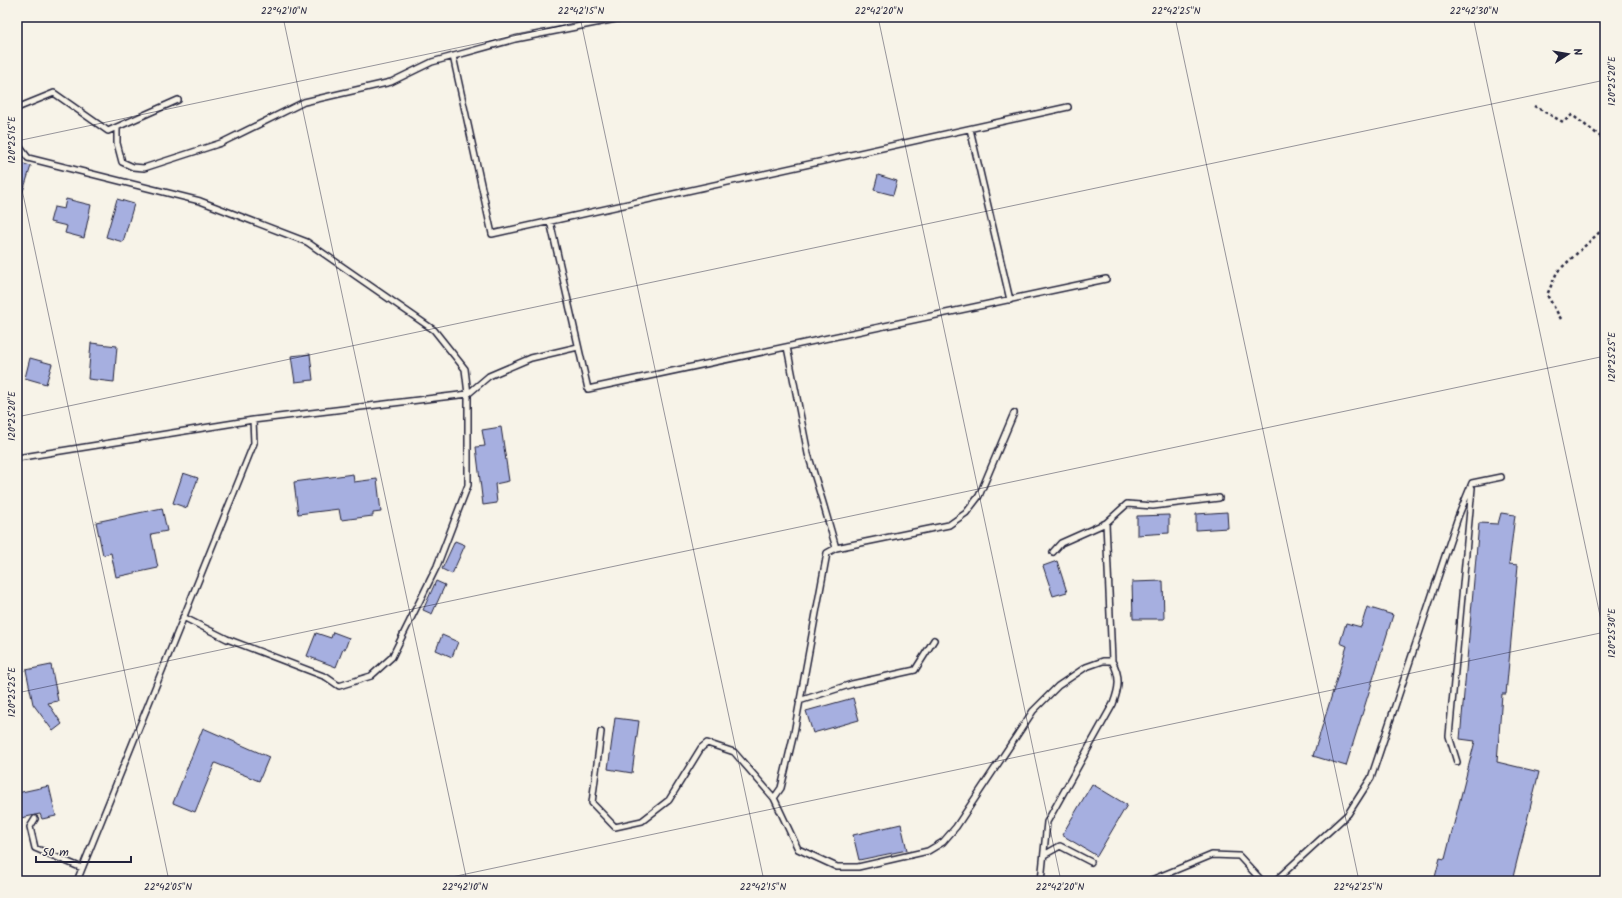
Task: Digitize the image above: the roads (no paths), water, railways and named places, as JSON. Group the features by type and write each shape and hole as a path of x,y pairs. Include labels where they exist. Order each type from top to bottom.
{"lane":[{"path":"117,128 117,143 122,162 133,167 144,168 221,143 304,102 391,82 432,62 515,39 626,17"},
{"path":"452,56 492,234 1068,107"},
{"path":"17,108 54,93 108,132 178,100"},
{"path":"970,129 1010,300"},
{"path":"17,141 28,158 200,201 307,242 434,330 465,369 468,394 468,485 437,566 392,657 372,676 339,686 326,677 227,639 184,617"},
{"path":"550,221 588,390 1106,279"},
{"path":"17,458 253,420 468,394 489,376 532,358 578,347"},
{"path":"787,347 808,454 824,502 836,548"},
{"path":"774,798 781,788 827,553 836,548 949,525 966,513 979,496 1014,414"},
{"path":"77,881 254,443 253,420"},
{"path":"1472,483 1501,477"},
{"path":"1457,762 1449,736 1472,483"},
{"path":"1275,881 1348,814 1371,778 1458,516 1472,483"},
{"path":"1053,552 1061,543 1106,523 1127,504 1153,506 1220,498"},
{"path":"1042,881 1047,822 1113,704 1118,689 1117,670 1112,661 1106,523"},
{"path":"799,701 852,684 915,670 934,640"},
{"path":"601,732 592,803 615,827 642,821 669,800 701,748 707,743 734,752 774,798 798,849 837,867 858,867 928,851 943,842 956,827 1033,711 1058,686 1086,668 1103,661 1112,661"},
{"path":"35,819 30,827 35,848 82,868"},
{"path":"1044,855 1060,846 1091,862"},
{"path":"1149,881 1212,855 1239,856 1262,881"}]}
